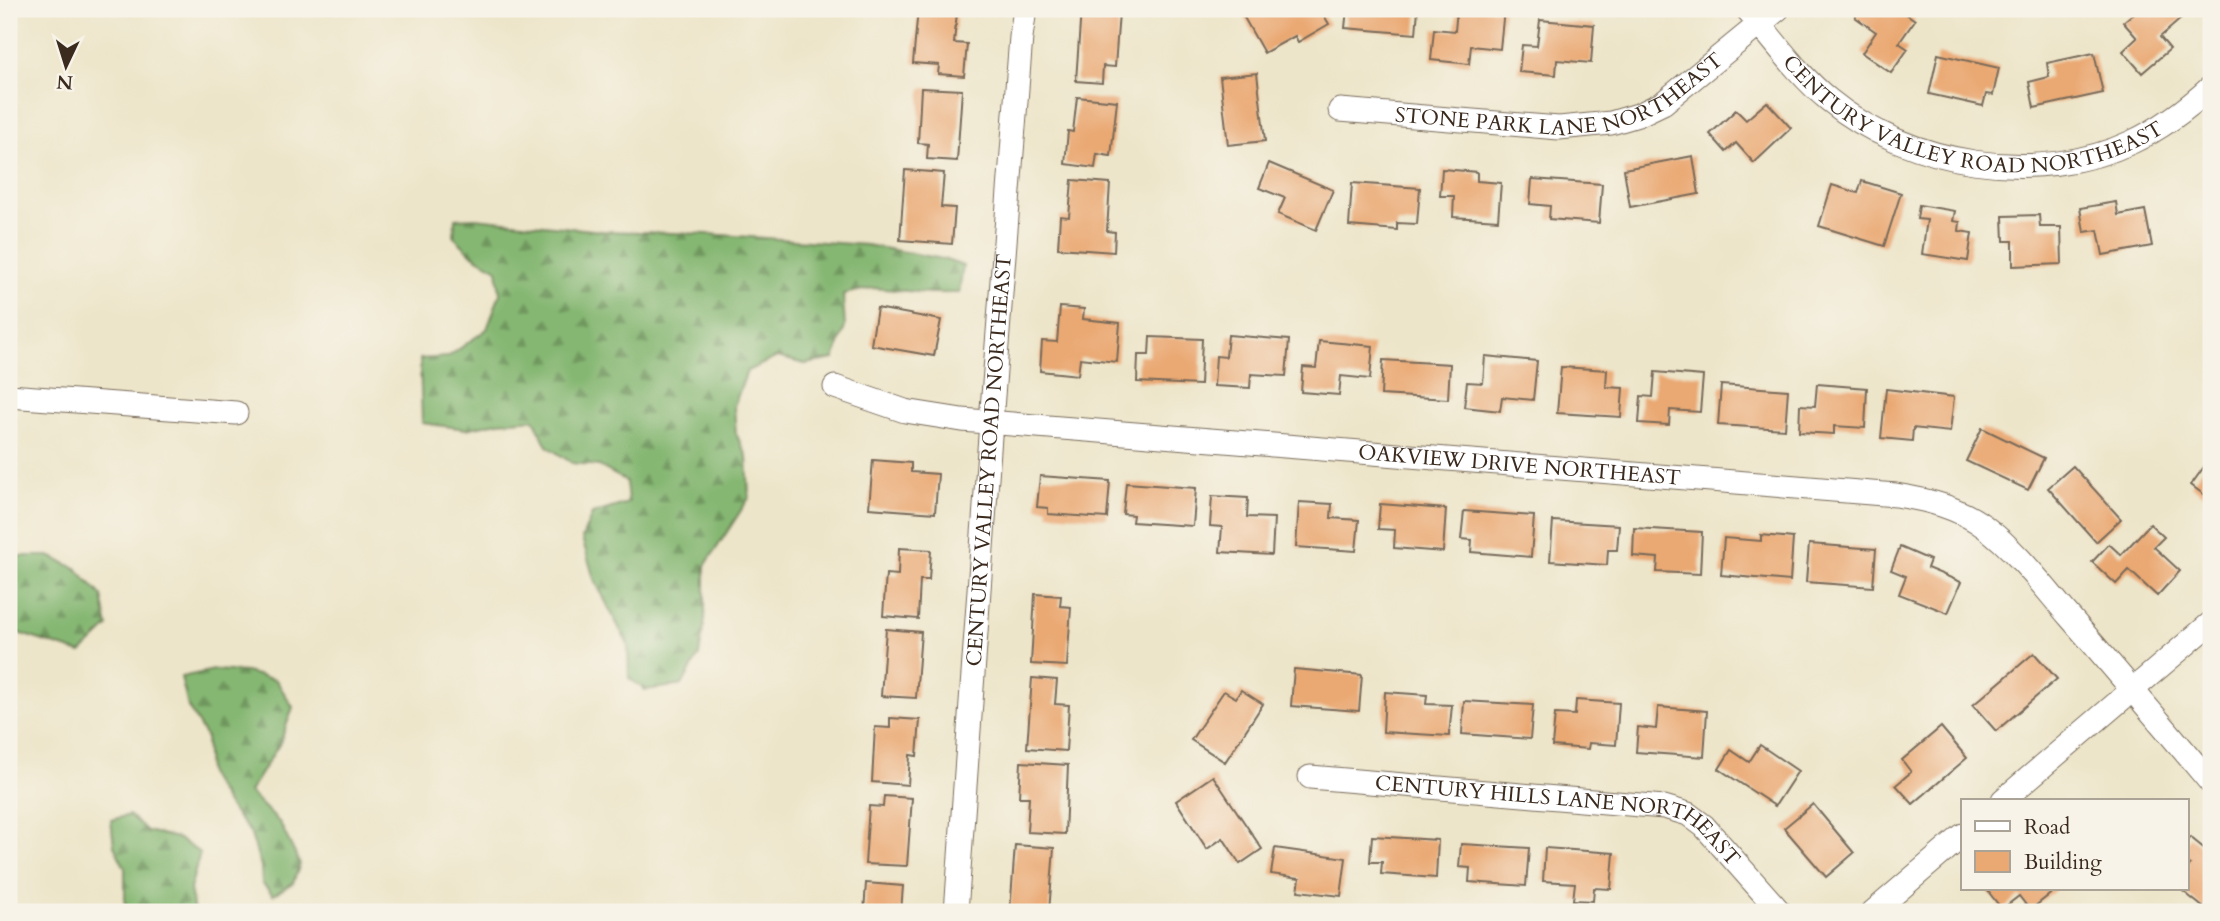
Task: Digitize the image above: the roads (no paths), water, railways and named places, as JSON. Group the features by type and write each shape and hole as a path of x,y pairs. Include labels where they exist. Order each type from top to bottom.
{"street":[{"name":"CENTURY VALLEY ROAD NORTHEAST","path":"956,912 991,422 1025,9"},
{"name":"STONE PARK LANE NORTHEAST","path":"1340,110 1559,128 1611,123 1638,115 1663,103 1754,16 1778,9"},
{"name":"CENTURY VALLEY ROAD NORTHEAST","path":"1754,16 1808,82 1857,120 1890,138 1923,149 1990,163 2022,165 2097,155 2132,142 2164,125 2211,87"},
{"name":"OAKVIEW DRIVE NORTHEAST","path":"835,387 927,416 1882,493 1948,506 1967,515 2000,540 2024,565 2211,783"},
{"path":"9,396 236,413"},
{"path":"2004,799 2211,623"},
{"name":"CENTURY HILLS LANE NORTHEAST","path":"1310,777 1664,807 1688,814 1704,826 1780,912"},
{"path":"1873,912 1961,837"}]}
